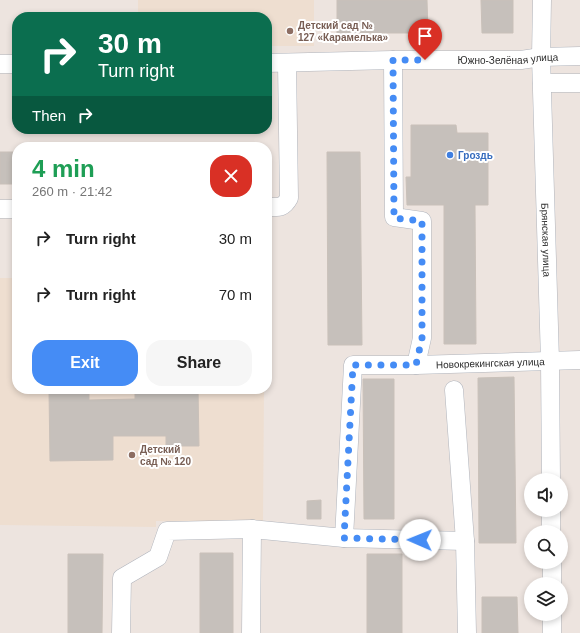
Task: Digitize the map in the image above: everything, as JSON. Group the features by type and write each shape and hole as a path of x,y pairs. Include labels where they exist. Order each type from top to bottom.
{"street":[{"name":"Брянская улица","path":"542,0 541,57 550,361 551,473"},
{"name":"Южно-Зелёная улица","path":"272,63 393,60 521,60 541,57 580,56"},
{"path":"393,60 394,218 422,221 422,338 416,365"},
{"path":"272,207 281,207 286,204 289,198 288,63"},
{"path":"0,64 12,64"},
{"path":"542,83 580,83"},
{"path":"0,209 12,209"},
{"name":"Новокрекингская улица","path":"344,538 353,365 416,365 580,360"},
{"path":"454,390 465,541 466,633"},
{"path":"251,633 252,529"},
{"path":"121,633 122,578 158,557 167,531 252,529 344,538 465,541"},
{"path":"552,621 552,633"}],"shaded area":[{"name":"Детский сад № 127 «Карамелька»","path":"138,0 314,0 314,46 272,46 272,12 138,12"},
{"name":"Детский сад № 120","path":"0,278 12,278 12,394 264,394 263,522 156,521 156,527 0,525"}],"building":[{"path":"337,0 427,0 428,33 337,33"},
{"path":"481,0 513,0 513,33 482,33"},
{"path":"411,125 456,125 457,133 488,133 488,205 475,205 476,344 444,344 444,205 407,205 406,177 411,177"},
{"path":"0,152 12,152 12,184 0,184"},
{"path":"327,152 360,152 362,345 328,345"},
{"path":"514,377 516,543 479,543 478,378"},
{"path":"363,379 394,379 394,519 364,519"},
{"path":"49,394 89,394 89,400 135,399 135,394 198,394 199,446 166,446 166,436 113,436 113,460 50,461"},
{"path":"321,500 321,519 307,519 307,501"},
{"path":"200,553 233,553 233,633 200,633"},
{"path":"68,554 103,554 102,633 68,633"},
{"path":"367,554 402,554 402,633 367,633"},
{"path":"482,597 517,597 518,633 482,633"}],"place":[{"name":"Детский сад № 127 «Карамелька»","path":"290,31"},
{"name":"Гроздь","path":"450,155"},
{"name":"Детский сад № 120","path":"132,455"}],"route":[{"path":"420,540 344,538 353,365 416,365 422,338 422,221 394,218 393,60 425,60"}]}
